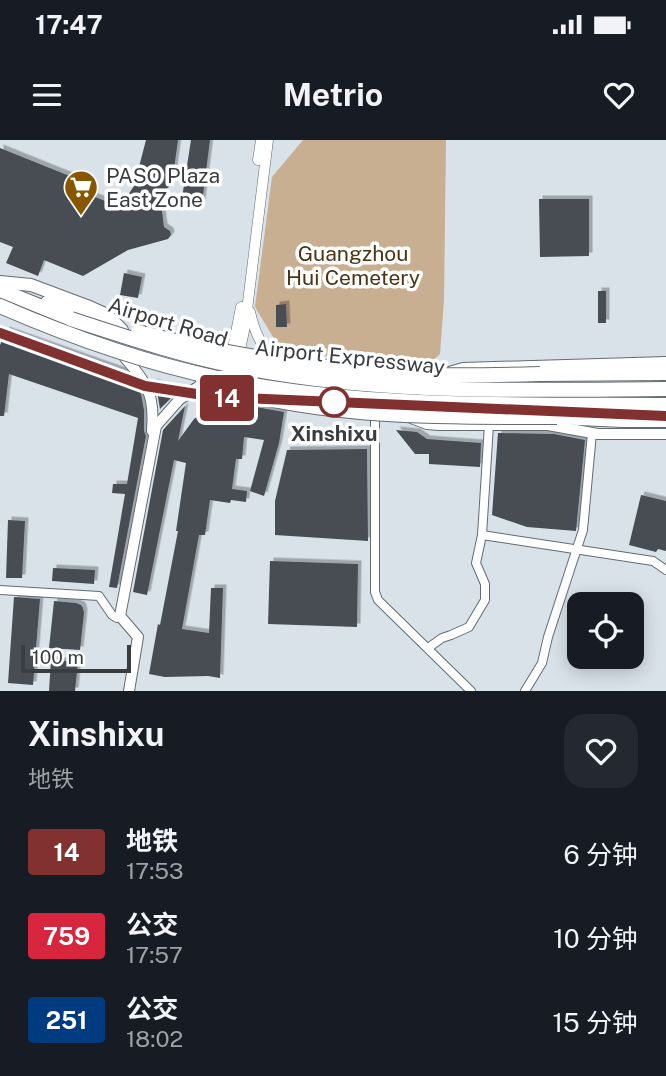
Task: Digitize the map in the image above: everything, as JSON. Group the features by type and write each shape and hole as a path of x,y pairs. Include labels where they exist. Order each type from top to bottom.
{"highway":[{"name":"Airport Road","path":"0,282 30,285 87,306 107,315 122,330 233,362 288,372 425,384 666,388"},
{"name":"Airport Expressway","path":"0,290 71,318 179,353 247,369 311,379 452,388 666,388"},
{"name":"Airport Road","path":"0,309 52,332 125,358 243,388 315,400 394,406 484,408 666,406"},
{"name":"Airport Expressway","path":"0,309 151,361 222,379 303,392 355,398 466,404 666,406"},
{"path":"71,318 233,354 292,363 411,374 666,373"},
{"path":"107,348 228,389 297,404 344,410 426,415 666,419"}],"main road":[{"path":"121,691 132,637 119,617 152,427 151,397 147,384 125,358"},
{"path":"425,384 447,372 463,368 666,362"},
{"path":"119,617 156,426 184,395 199,386 205,384 243,388"},
{"path":"394,406 410,418 427,424 548,425 592,433 666,433"},
{"path":"119,617 138,637 129,691"}],"street":[{"path":"225,384 233,362 261,140"},
{"path":"233,362 242,344 268,140"},
{"path":"248,303 254,329 262,345 288,372"},
{"path":"374,405 375,592 378,600 471,691"},
{"path":"428,648 442,638 469,627 485,600 485,584 476,563 482,535 489,425"},
{"path":"525,691 542,663 583,530 592,433"},
{"path":"482,535 653,561 666,570"},
{"path":"0,590 99,596 112,615 119,617"}],"green space":[{"name":"Guangzhou Hui Cemetery","path":"303,140 446,140 444,300 440,354 432,361 362,359 282,352 255,307 272,177"}],"building":[{"name":"PASO Plaza East Zone","path":"146,140 178,140 172,184 160,195 164,227 171,235 168,239 128,250 83,276 44,260 38,276 6,263 13,247 0,242 0,148 77,179 73,188 120,207 134,186"},
{"path":"191,140 210,140 202,203 197,202 190,208 183,204 182,198"},
{"path":"539,199 589,199 589,256 540,257"},
{"path":"124,273 142,277 138,298 120,295"},
{"path":"598,291 606,291 606,323 598,323"},
{"path":"286,304 287,327 276,327 276,305"},
{"path":"6,330 128,373 141,394 146,436 117,588 109,587 125,494 112,493 113,484 127,484 138,418 9,374 4,416 0,416 0,345"},
{"path":"153,382 178,391 160,409 158,397"},
{"path":"233,403 284,412 279,443 264,496 250,491 264,440 244,437 242,459 236,459 232,489 247,491 246,502 210,500 205,535 199,535 182,629 209,633 211,588 223,588 220,678 149,674 178,531 186,463 174,460 147,595 133,592 163,430 185,406 178,441 194,419 202,414 219,416 218,422 230,424"},
{"path":"396,430 417,432 427,439 481,443 480,467 429,464 429,454 415,454"},
{"path":"498,433 554,434 585,440 576,531 527,527 492,515"},
{"path":"367,449 368,541 275,535 275,501 287,450"},
{"path":"641,495 666,501 666,551 658,549 656,552 629,545"},
{"path":"8,520 25,521 22,578 6,578"},
{"path":"270,561 358,564 357,627 268,624"},
{"path":"53,568 95,570 94,584 52,581"},
{"path":"14,597 40,599 33,685 8,683"},
{"path":"54,601 76,603 83,608 80,650 49,648"},
{"path":"51,660 78,662 75,691 49,691"}],"metro line":[{"name":"14","path":"0,333 145,386 216,397 666,416"}],"place":[{"name":"PASO Plaza East Zone","path":"81,217"},
{"name":"Xinshixu","path":"334,402"}]}
